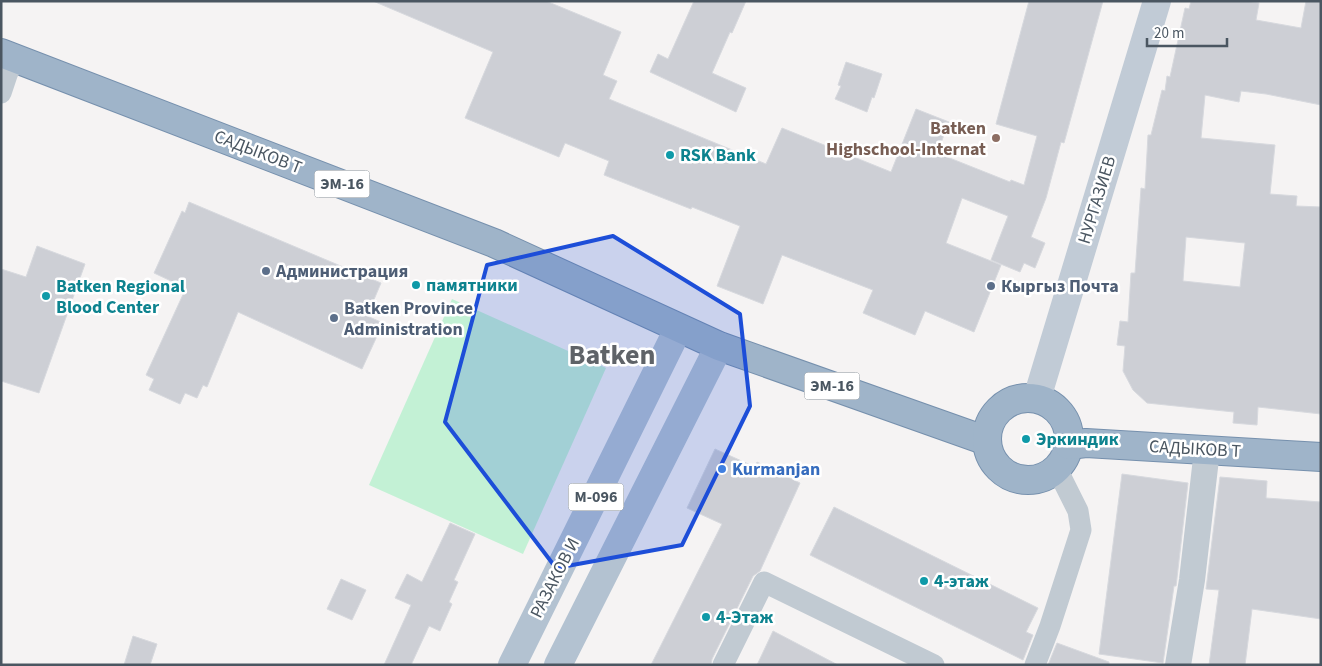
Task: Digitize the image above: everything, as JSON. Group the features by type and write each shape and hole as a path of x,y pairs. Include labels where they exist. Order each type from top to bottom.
{"highway":[{"name":"САДЫКОВ Т","path":"9,56 494,243 678,329"},
{"name":"ЭМ-16","path":"678,329 719,346 987,441"},
{"path":"1037,398 1051,405 1060,413 1066,423 1069,434 1063,457 1046,477 1020,480 1007,475 997,466 990,454 987,441 989,428 994,416 1003,406 1015,400 1037,398"},
{"name":"САДЫКОВ Т","path":"1063,457 1086,444 1321,458"}],"main road":[{"name":"НУРГАЗИЕВ","path":"1037,398 1157,1"},
{"name":"РАЗАКОВ И","path":"512,665 678,329"},
{"name":"М-096","path":"558,665 719,346"}],"street":[{"path":"1,93 8,72 9,56"},
{"path":"1178,665 1192,580 1207,450"},
{"path":"1035,665 1050,626 1081,530 1078,511 1063,457"},
{"path":"722,665 764,582 934,665"}],"highlighted area":[{"path":"613,236 740,314 750,406 682,545 556,568 445,422 487,265"}],"green space":[{"path":"452,299 606,368 523,554 369,485"}],"building":[{"path":"373,1 546,1 621,32 603,75 617,81 609,99 766,164 782,128 891,172 916,109 949,122 937,153 1010,182 1011,180 1024,185 1037,136 996,124 1029,1 1103,1 1064,143 1061,142 1046,198 1031,237 1045,243 1035,268 1024,263 1020,272 991,260 1008,216 962,198 946,243 1001,265 974,332 925,311 915,335 863,313 873,290 782,255 763,304 717,286 740,226 604,175 609,161 565,143 559,157 465,118 493,52"},
{"path":"694,1 746,1 712,73 746,88 736,112 650,72 658,54 668,59"},
{"path":"1191,1 1245,1 1259,3 1256,20 1301,28 1306,1 1321,1 1321,105 1241,91 1239,102 1205,95 1201,138 1275,145 1270,194 1297,196 1296,206 1321,207 1321,414 1258,407 1257,425 1233,423 1234,412 1147,403 1133,390 1123,371 1125,346 1117,345 1120,321 1128,322 1131,273 1135,273 1141,188 1145,189 1148,135 1151,135 1162,90 1165,91 1167,76 1170,77 1185,8 1189,9","holes":["1186,237 1245,243 1240,287 1183,281"]},
{"path":"846,62 882,74 867,112 835,99 841,86 838,85"},
{"name":"Batken Province Administration","path":"189,202 381,283 367,316 383,323 362,369 238,312 207,387 203,385 197,398 185,393 180,404 149,390 154,379 146,375 186,288 154,273 182,211 185,213"},
{"path":"37,246 85,264 39,393 1,381 1,269 26,277"},
{"path":"715,449 755,467 757,462 800,483 760,571 753,576 712,659 711,665 651,665 722,524 687,508"},
{"path":"1122,474 1188,483 1176,586 1174,586 1163,663 1099,654"},
{"path":"1220,477 1267,481 1266,498 1321,502 1321,619 1252,609 1245,665 1209,665 1219,590 1206,589"},
{"name":"4-этаж","path":"834,507 1038,608 1026,632 1033,635 1023,660 810,555"},
{"path":"450,523 475,534 454,580 458,582 449,602 452,604 440,631 429,626 411,665 384,665 411,605 395,598 407,574 422,582"},
{"path":"341,579 366,590 352,620 327,609"},
{"name":"4-Этаж","path":"773,631 838,665 757,665"},
{"path":"133,636 157,644 150,665 124,665"},
{"path":"1057,643 1109,662 1109,665 1048,665"}],"place":[{"name":"Batken Highschool-Internat","path":"996,138"},
{"name":"RSK Bank","path":"670,155"},
{"name":"Администрация","path":"266,271"},
{"name":"памятники","path":"416,285"},
{"name":"Кыргыз Почта","path":"991,286"},
{"name":"Batken Regional Blood Center","path":"46,296"},
{"name":"Batken Province Administration","path":"334,318"},
{"name":"Эркиндик","path":"1026,439"},
{"name":"Kurmanjan","path":"722,469"},
{"name":"4-этаж","path":"924,581"},
{"name":"4-Этаж","path":"706,617"}],"district":[{"name":"Batken","path":"612,355"}]}
